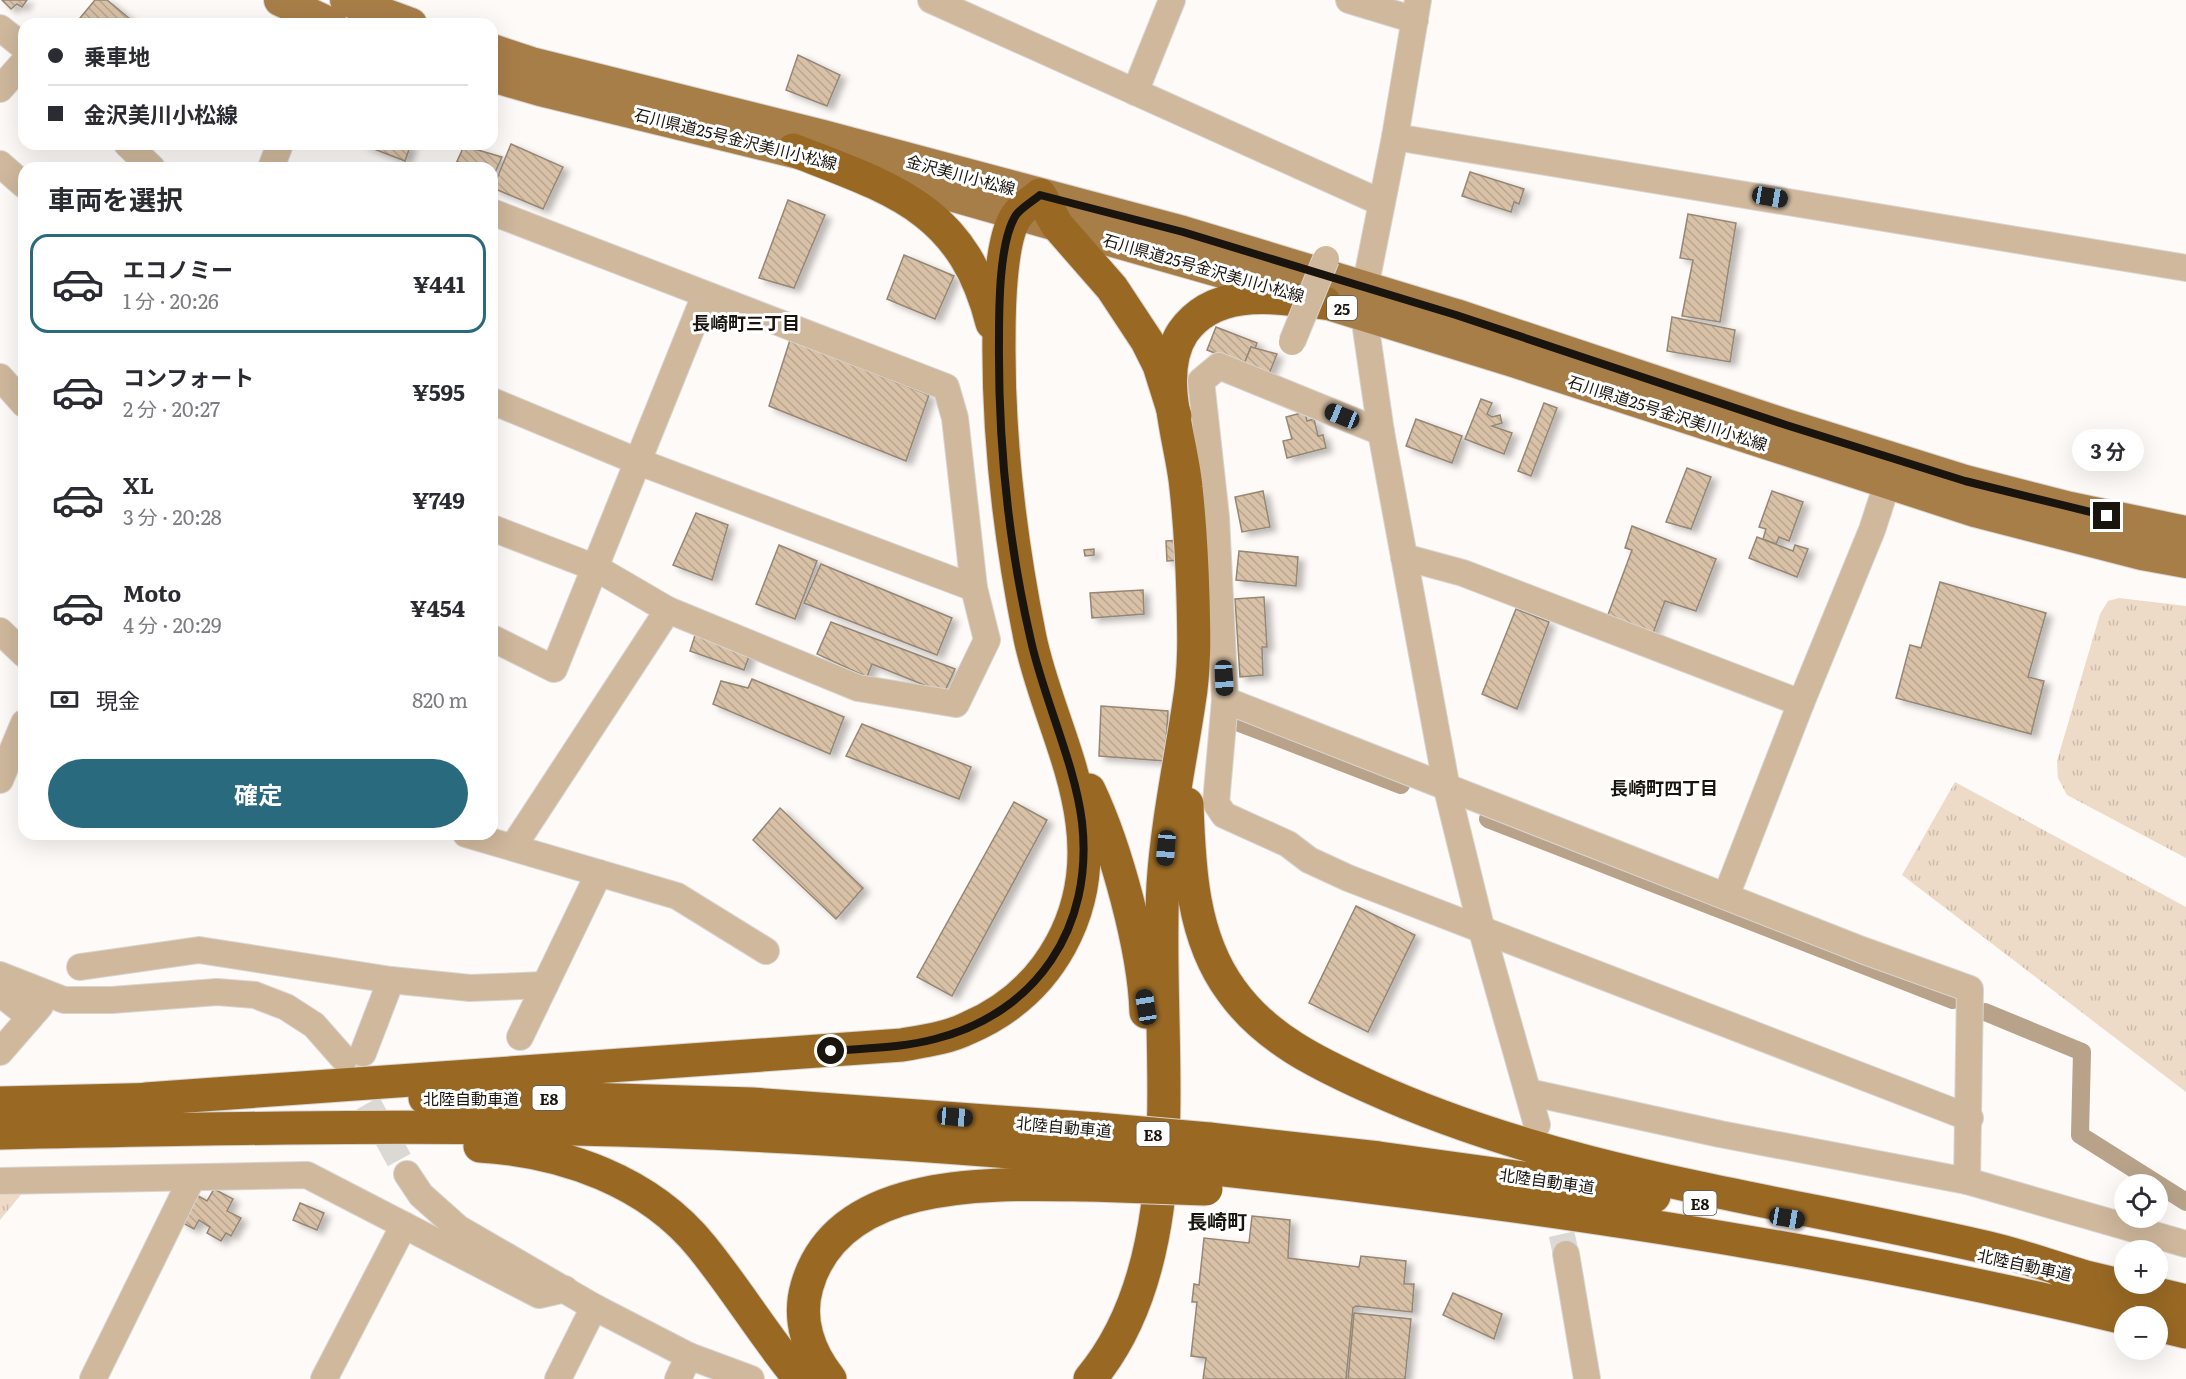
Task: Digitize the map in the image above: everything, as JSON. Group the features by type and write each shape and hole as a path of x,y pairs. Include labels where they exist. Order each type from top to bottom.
{"highway":[{"path":"146,1099 582,1066 868,1048 934,1040 967,1029 1016,1000 1041,977 1058,952 1072,923 1080,888 1084,854 1082,822 1031,640 1006,504 998,360 994,330 979,283 956,242 942,226 902,195 868,179 793,150"},
{"path":"998,360 1004,260 1028,205 1057,225 1112,288 1137,324 1159,364 1175,416"},
{"path":"1325,303 1252,296 1230,300 1196,318 1184,331 1176,346 1171,364 1175,416 1186,487 1193,594 1194,644 1190,700 1188,828 1195,895 1204,938 1214,963 1230,990 1272,1034 1290,1046 1392,1097 1498,1136 1739,1198 1998,1251 2082,1276"},
{"path":"1090,1379 1121,1331 1137,1294 1156,1206 1165,1109 1163,885 1174,788 1190,700"},
{"path":"1052,713 1091,794 1115,859 1138,957 1146,1007 1148,1057 1142,1187 1126,1269 1115,1303 1099,1333 1082,1359 1064,1379"},
{"name":"北陸自動車道","path":"0,1103 146,1099 583,1098 788,1106 1094,1157"},
{"name":"北陸自動車道","path":"0,1133 387,1126 575,1129 911,1144 1207,1165 1538,1178 1897,1237 2186,1300"},
{"path":"0,1140 370,1139 495,1147 534,1153 573,1163 608,1176 642,1194 673,1217 701,1246 758,1326 800,1379"},
{"path":"830,1379 819,1365 809,1345 803,1320 804,1296 811,1270 823,1248 842,1228 884,1206 926,1193 968,1187 1094,1157 1207,1165"},
{"name":"北陸自動車道","path":"1207,1165 1547,1210 1889,1268 2114,1316"},
{"path":"2168,1328 2186,1332"}],"main road":[{"path":"280,0 333,14 364,18"},
{"name":"金沢美川小松線","path":"498,52 531,63 823,136 1028,205 1183,232 1365,301 1456,315 1786,425 1965,481 2112,517 2186,532"},
{"name":"石川県道25号金沢美川小松線","path":"498,78 540,90 1028,205"},
{"name":"石川県道25号金沢美川小松線","path":"1057,225 1325,303 1365,301 1887,484 1975,511 2142,554 2186,562"}],"street":[{"path":"931,0 1380,202"},
{"path":"1136,92 1172,0"},
{"path":"1348,0 1416,10 1395,137 1380,202 1365,301 1381,432 1447,789 1482,931 1537,1125"},
{"path":"0,28 18,42"},
{"path":"0,89 18,69"},
{"path":"1395,137 2186,268"},
{"path":"133,150 146,162"},
{"path":"0,164 18,180"},
{"path":"498,214 946,387 955,418 974,588 987,640 956,704 858,687 668,610 596,568 498,530"},
{"path":"1292,342 1326,259"},
{"path":"498,641 554,669 705,296"},
{"path":"1309,860 1288,844 1224,814 1216,803 1225,700 1215,506 1202,381 1219,366 1381,432"},
{"path":"0,377 18,398"},
{"path":"498,403 639,462 974,588"},
{"path":"1726,896 1801,702 1872,530 1887,484"},
{"path":"1404,557 1463,573 1801,702"},
{"path":"513,848 668,610"},
{"path":"0,631 18,647"},
{"path":"1225,700 1447,789 1970,989 1970,1118 1967,1181"},
{"path":"0,780 18,737"},
{"path":"1216,826 1267,849 1309,860 1348,879 1970,1118"},
{"path":"486,840 677,896 766,951"},
{"path":"520,1037 599,873"},
{"path":"80,967 199,950 391,980 470,988 545,985"},
{"path":"0,975 64,1000 112,1000 217,992 255,995 286,1007 314,1025 353,1056 391,980"},
{"path":"0,993 30,1017"},
{"path":"0,1052 40,1006 43,993"},
{"path":"1528,1092 1720,1134 1967,1181 2186,1244"},
{"path":"407,1174 421,1196 458,1228 594,1307 689,1356 751,1379"},
{"path":"0,1182 307,1175 539,1295 565,1289"},
{"path":"93,1379 192,1178"},
{"path":"324,1379 404,1225"},
{"path":"1566,1254 1587,1379"},
{"path":"558,1379 594,1307"},
{"path":"678,1379 689,1356"}],"green space":[{"path":"2119,598 2186,606 2186,858 2067,795 2058,778 2057,761 2100,614 2108,601"},
{"path":"1955,782 2186,907 2186,1092 1902,875"},
{"path":"29,1185 0,1220 0,1188"}],"building":[{"path":"2,0 27,0 22,7 17,4 11,9"},
{"path":"95,0 107,0 129,18 80,18"},
{"path":"798,55 840,75 827,106 786,90"},
{"path":"511,144 563,167 543,209 498,190 498,176"},
{"path":"377,150 409,150 405,161"},
{"path":"462,150 478,150 502,157 498,166 498,162 457,162"},
{"path":"1470,172 1524,189 1519,204 1514,202 1511,212 1462,196"},
{"path":"788,200 825,215 794,288 759,278"},
{"path":"1688,214 1736,223 1720,322 1682,316 1693,260 1680,258"},
{"path":"904,255 954,276 935,319 887,299"},
{"path":"1672,317 1735,330 1730,362 1667,351"},
{"path":"1216,327 1257,343 1255,349 1251,347 1244,364 1207,350"},
{"path":"790,340 929,395 906,461 769,406"},
{"path":"1251,347 1277,354 1269,374 1244,364"},
{"path":"1481,399 1492,403 1487,414 1492,417 1500,415 1502,423 1492,426 1512,433 1504,454 1465,439"},
{"path":"1544,403 1557,408 1531,476 1518,471"},
{"path":"1305,412 1307,421 1314,419 1318,436 1323,435 1326,448 1287,458 1283,441 1292,439 1286,417"},
{"path":"1416,419 1462,436 1452,463 1406,446"},
{"path":"1687,468 1711,477 1691,529 1666,522"},
{"path":"1263,491 1270,527 1242,532 1235,497"},
{"path":"1772,491 1803,502 1789,541 1779,537 1776,544 1763,539 1766,529 1759,527"},
{"path":"696,513 728,525 712,580 673,565"},
{"path":"1632,526 1716,559 1696,611 1665,601 1652,636 1606,620 1632,550 1625,548"},
{"path":"1757,537 1793,551 1795,545 1808,549 1797,577 1749,558"},
{"path":"1200,539 1201,559 1167,561 1166,541"},
{"path":"779,545 817,561 795,619 756,604"},
{"path":"1094,549 1094,555 1085,556 1084,550"},
{"path":"1239,551 1298,557 1296,586 1236,580"},
{"path":"821,564 952,618 937,655 804,603"},
{"path":"1940,582 2046,613 2028,677 2044,681 2031,734 1896,698 1910,645 1921,648"},
{"path":"1143,590 1144,614 1092,618 1090,593"},
{"path":"1264,597 1267,647 1262,647 1263,675 1240,677 1235,599"},
{"path":"1516,609 1549,622 1517,709 1482,694"},
{"path":"831,622 955,669 944,693 872,664 867,677 817,654"},
{"path":"697,629 751,651 744,670 690,651"},
{"path":"752,679 844,717 830,754 713,704 721,681 748,688"},
{"path":"1101,706 1168,711 1165,761 1099,756"},
{"path":"862,724 971,767 959,799 846,756"},
{"path":"1014,802 1047,820 952,996 917,977"},
{"path":"780,808 863,888 836,919 753,840"},
{"path":"1356,906 1415,935 1368,1032 1309,1003"},
{"path":"214,1189 233,1199 227,1211 241,1218 231,1236 226,1233 221,1241 207,1233 210,1227 199,1220 194,1229 181,1222 195,1194 207,1201"},
{"path":"300,1203 324,1213 317,1230 293,1220"},
{"path":"1252,1216 1290,1220 1288,1258 1359,1267 1361,1256 1406,1261 1404,1284 1414,1284 1412,1312 1356,1306 1353,1308 1346,1379 1203,1379 1206,1358 1191,1356 1197,1302 1192,1302 1194,1284 1199,1285 1204,1238 1249,1243"},
{"path":"1453,1293 1502,1314 1494,1339 1443,1315"},
{"path":"1354,1313 1411,1319 1405,1379 1348,1379"}],"waterway":[{"path":"1237,722 1401,785"},
{"path":"1488,819 1953,1000"},
{"path":"1985,1012 2082,1052 2080,1135 2186,1202"}],"tunnel":[{"path":"349,1069 407,1174"},
{"path":"1553,1196 1566,1254"}],"district":[{"name":"長崎町三丁目","path":"746,322"},
{"name":"長崎町四丁目","path":"1664,787"},
{"name":"長崎町","path":"1217,1220"}],"route":[{"path":"831,1051 934,1040 967,1029 994,1016 1041,977 1058,952 1072,923 1080,888 1084,854 1082,822 1075,790 1041,681 1031,640 1006,504 1003,474 998,360 1000,290 1009,236 1017,215 1040,195 1183,232 1456,315 1786,425 1965,481 2107,516"}]}
